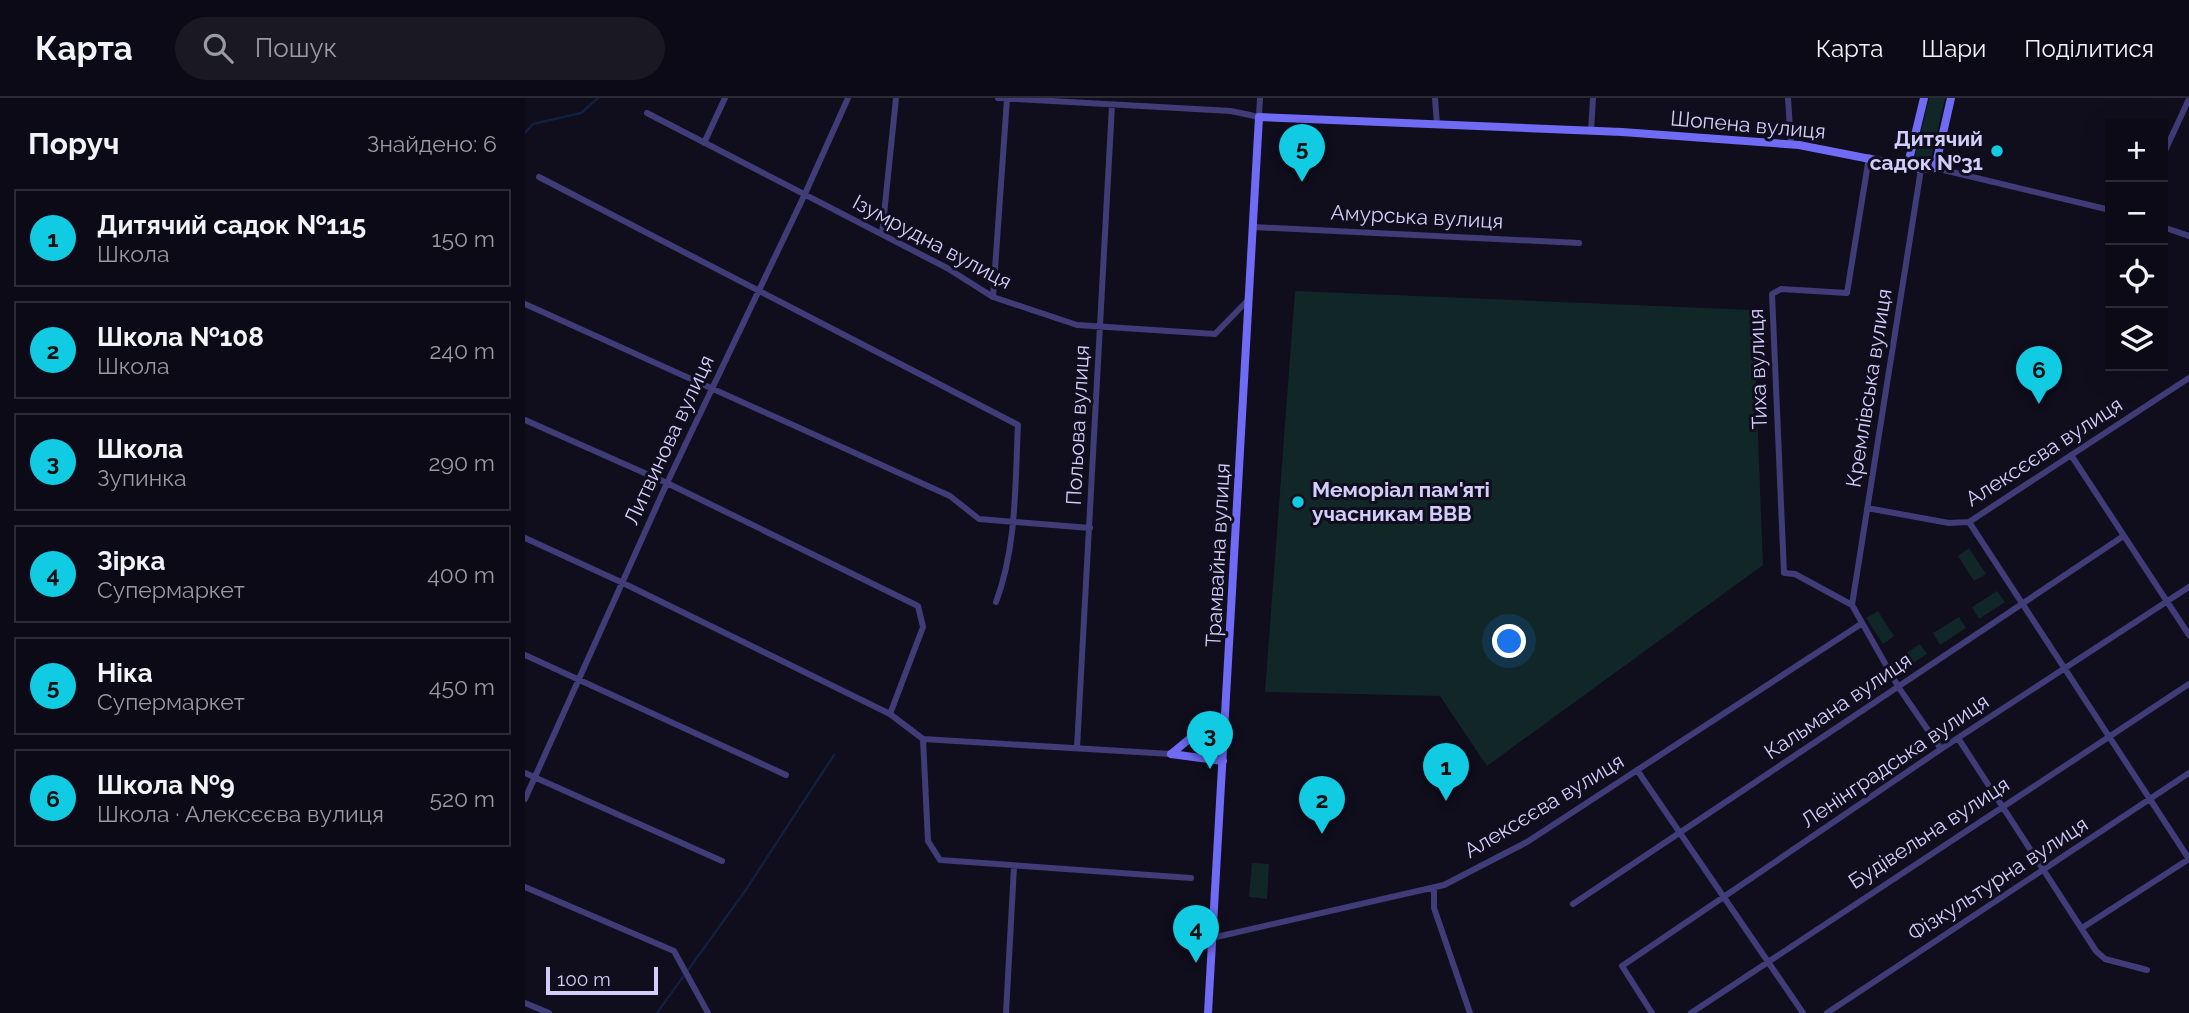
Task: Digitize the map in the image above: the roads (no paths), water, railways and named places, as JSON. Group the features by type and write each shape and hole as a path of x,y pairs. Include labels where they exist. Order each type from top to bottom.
{"street":[{"path":"704,143 725,98"},
{"name":"Литвинова вулиця","path":"525,799 667,483 848,98"},
{"path":"882,234 896,98"},
{"name":"Шопена вулиця","path":"998,98 1231,111 1259,117 1591,131 1791,144 1908,164 1921,169 1935,168 2105,209"},
{"name":"Трамвайна вулиця","path":"1208,1013 1260,98"},
{"path":"1436,98 1437,124"},
{"path":"1591,131 1593,98"},
{"path":"1788,98 1791,144"},
{"path":"1908,164 1924,98"},
{"path":"1935,168 1951,98"},
{"path":"993,297 1007,99"},
{"path":"2168,144 2189,99"},
{"name":"Польова вулиця","path":"1077,748 1112,104"},
{"name":"Ізумрудна вулиця","path":"647,113 947,268 993,297 1077,325 1215,334 1249,299"},
{"name":"Тиха вулиця","path":"1853,608 1795,574 1784,573 1772,294 1781,289 1847,293 1869,157"},
{"name":"Кремлівська вулиця","path":"1853,608 1921,169"},
{"path":"539,177 1019,425 1013,522 1006,576 996,602"},
{"name":"Амурська вулиця","path":"1253,226 1579,243"},
{"path":"2168,229 2189,236"},
{"path":"525,304 950,496 979,519 1090,528"},
{"name":"Алексєєва вулиця","path":"1867,508 1949,523 1969,522 1998,506 2189,378"},
{"path":"525,420 667,483 918,606 923,627 890,714"},
{"path":"2071,455 2122,537 2189,635"},
{"path":"1969,522 2189,859 2082,928"},
{"name":"Кальмана вулиця","path":"1573,904 2122,537"},
{"path":"525,538 890,714 923,739 1171,754 1223,761"},
{"name":"Ленінградська вулиця","path":"1652,1013 1622,966 1941,749 2189,587"},
{"path":"1853,608 1899,688 1941,749"},
{"name":"Алексєєва вулиця","path":"1212,938 1434,888 1527,842 1861,624"},
{"path":"525,655 786,775"},
{"name":"Будівельна вулиця","path":"1691,1013 2189,684"},
{"path":"1171,754 1204,727 1225,725"},
{"path":"1958,738 2105,959 2147,970"},
{"path":"923,739 928,841 940,860 1191,878"},
{"path":"1637,770 1803,1013"},
{"path":"525,773 722,861"},
{"name":"Фiзкультурна вулиця","path":"1827,1013 2189,773"},
{"path":"1006,1013 1014,867"},
{"path":"525,887 674,950 688,981 708,1013"},
{"path":"1434,888 1434,908 1470,1013"},
{"path":"525,1003 549,1013"}],"waterway":[{"path":"525,133 533,124 581,113 598,98"},
{"path":"657,1013 745,891 834,755"}],"place":[{"name":"Дитячий садок №31","path":"1997,151"},
{"name":"Ніка","path":"1302,182"},
{"name":"Школа №9","path":"2039,404"},
{"name":"Меморіал пам'яті учасникам ВВВ","path":"1298,502"},
{"name":"Школа","path":"1210,769"},
{"name":"Дитячий садок №115","path":"1446,801"},
{"name":"Школа №108","path":"1322,834"},
{"name":"Зірка","path":"1196,963"}]}
